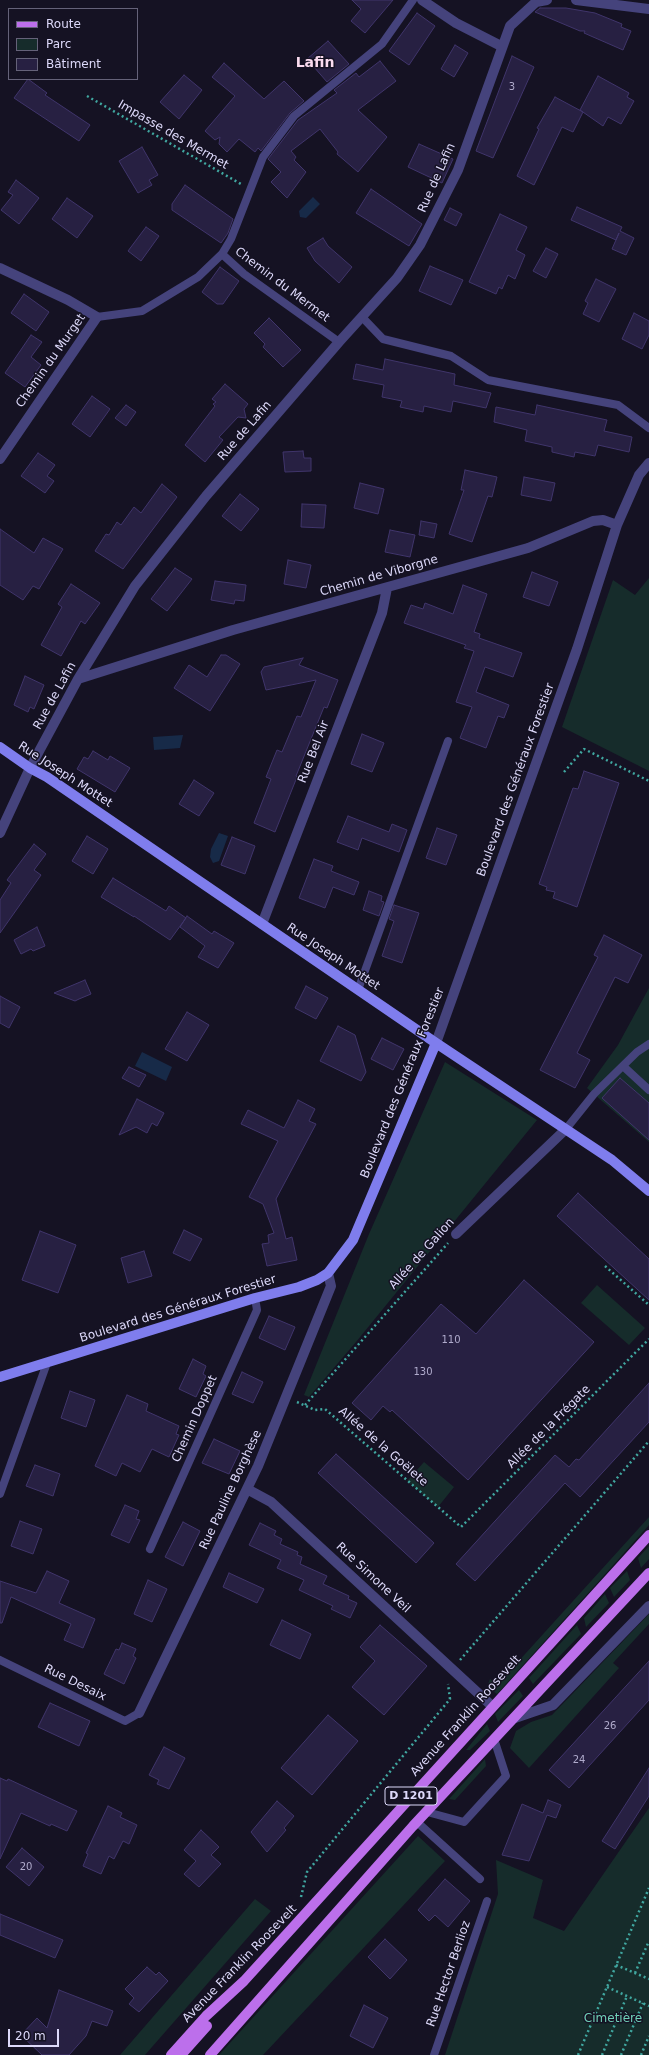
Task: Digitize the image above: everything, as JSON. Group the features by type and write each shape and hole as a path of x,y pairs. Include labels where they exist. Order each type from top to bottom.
{"main road":[{"name":"Avenue Franklin Roosevelt","path":"171,2055 206,2016 244,1981 492,1706 649,1535"},
{"name":"D 1201","path":"210,2055 417,1822 649,1573"},
{"path":"181,2055 244,1981"}],"street":[{"path":"422,0 456,22 501,46"},
{"name":"Rue de Lafin","path":"0,833 30,768 78,679 135,586 206,496 339,342 398,278 424,238 458,170 501,46 510,26 536,2 548,0"},
{"path":"576,0 649,9"},
{"path":"0,268 68,300 97,317"},
{"name":"Chemin du Murget","path":"0,458 97,317"},
{"path":"617,525 639,475 649,463"},
{"name":"Chemin de Viborgne","path":"78,679 233,630 528,548 593,521 603,520 617,525"},
{"name":"Boulevard des Généraux Forestier","path":"0,1377 255,1298 299,1287 317,1280 328,1273 353,1240 436,1043 574,657 617,525"},
{"name":"Rue Bel Air","path":"262,924 382,614 387,588"},
{"name":"Rue Joseph Mottet","path":"0,747 30,768 47,777 436,1043 612,1160 649,1191"},
{"name":"Allée de Galion","path":"456,1234 566,1129"},
{"name":"Rue Pauline Borghèse","path":"139,1713 258,1466 331,1286 328,1273"},
{"name":"Rue Simone Veil","path":"247,1490 271,1502 492,1706"},
{"path":"515,1718 553,1706 649,1606"}],"lane":[{"name":"Chemin du Mermet","path":"339,342 244,274 222,254 231,239 263,157 294,116 382,44 413,0"},
{"name":"Chemin du Murget","path":"97,317 142,311 198,278 222,254"},
{"path":"362,317 383,338 451,356 488,380 618,405 649,428"},
{"path":"358,990 448,741"},
{"path":"566,1129 594,1094 637,1052 649,1044"},
{"path":"622,1066 649,1090"},
{"name":"Chemin Doppet","path":"150,1549 257,1310 255,1298"},
{"path":"0,1494 47,1363"},
{"name":"Rue Desaix","path":"0,1660 125,1721 139,1713"},
{"path":"427,1812 464,1822 506,1776 494,1739"},
{"path":"417,1822 480,1879"},
{"name":"Rue Hector Berlioz","path":"434,2055 487,1901"}],"path":[{"name":"Impasse des Mermet","path":"87,96 251,190"},
{"path":"564,772 584,749 649,781"},
{"name":"Allée de Galion","path":"305,1405 456,1234"},
{"path":"605,1266 649,1305"},
{"name":"Allée de la Frégate","path":"461,1527 649,1340"},
{"name":"Allée de la Goëlete","path":"285,1398 315,1410 325,1409 461,1527"},
{"path":"298,1902 301,1897 307,1872 450,1699 447,1675 649,1441"},
{"path":"578,2055 616,1965 648,1895 649,1888"},
{"path":"635,1973 649,1941"},
{"path":"616,1965 649,1979"},
{"path":"607,1987 649,2006"},
{"path":"602,2055 628,1996"},
{"path":"621,2055 643,2004"},
{"path":"641,2055 649,2036"}],"green space":[{"path":"649,578 649,771 562,727 613,580 635,595"},
{"path":"649,988 649,1142 587,1088 618,1045"},
{"path":"445,1062 537,1120 356,1342 309,1397 304,1395 369,1234"},
{"path":"597,1285 645,1328 629,1345 581,1303"},
{"path":"424,1462 454,1487 438,1507 407,1481"},
{"path":"649,1517 649,1525 599,1581 497,1694 493,1691 488,1684 490,1679 497,1685"},
{"path":"649,1546 649,1559 641,1568 638,1558"},
{"path":"627,1571 630,1580 614,1597 610,1588"},
{"path":"605,1594 609,1603 586,1627 584,1618"},
{"path":"649,1614 649,1624 613,1663 619,1668 529,1768 510,1748 516,1731 531,1722 552,1715"},
{"path":"577,1625 581,1634 533,1684 529,1678"},
{"path":"519,1690 523,1696 498,1722 495,1714"},
{"path":"487,1724 490,1731 470,1750 466,1750"},
{"path":"485,1759 486,1766 455,1800 449,1799"},
{"name":"Cimetière","path":"649,1808 649,2055 445,2055 498,1894 496,1860 543,1880 533,1918 564,1931"},
{"path":"418,1836 445,1861 263,2055 219,2055"},
{"path":"255,1899 271,1911 145,2055 120,2055"}],"water":[{"path":"313,197 320,204 306,218 300,217 299,211"},
{"path":"183,735 180,748 154,750 153,737"},
{"path":"219,833 228,836 219,861 213,863 210,857 211,849"},
{"path":"142,1052 172,1067 166,1081 135,1066"}],"building":[{"path":"352,0 393,0 365,33 351,21 361,9"},
{"path":"540,8 566,8 595,13 622,24 621,27 631,31 623,50 584,33 585,31 580,31 535,12"},
{"path":"417,13 435,26 409,65 389,51"},
{"path":"328,41 349,64 327,82 307,59"},
{"path":"455,45 468,53 454,77 441,69"},
{"path":"512,56 534,67 493,158 476,151"},
{"path":"380,61 396,81 358,110 387,137 358,172 337,154 338,152 320,129 291,151 296,157 294,160 306,172 287,198 271,182 281,172 268,159 298,120 337,93 334,90 356,73 359,77"},
{"path":"224,63 264,99 284,81 304,101 290,113 261,151 258,148 255,152 239,139 227,152 219,144 220,137 215,140 205,131 235,96 212,77"},
{"path":"184,75 202,90 179,119 160,102"},
{"path":"598,76 629,93 627,97 634,101 621,124 608,117 603,126 580,110"},
{"path":"27,80 29,80 47,93 45,95 90,125 79,141 14,98"},
{"path":"555,97 583,112 573,132 562,127 534,185 517,176 539,129 537,128"},
{"path":"419,144 453,159 442,183 408,167"},
{"path":"142,147 158,175 149,180 152,185 138,193 119,161"},
{"path":"16,180 39,198 19,224 1,210 13,195 8,192"},
{"path":"185,185 233,219 228,233 221,243 172,210 172,204"},
{"path":"371,189 422,224 409,246 356,213"},
{"path":"67,198 93,216 77,238 52,219"},
{"path":"577,207 622,227 620,231 634,238 626,255 612,249 616,240 571,220"},
{"path":"450,208 462,214 456,226 444,220"},
{"path":"500,214 527,227 516,250 525,255 515,279 508,275 502,289 499,287 496,294 469,282"},
{"path":"146,227 159,236 141,261 128,251"},
{"path":"323,238 328,246 352,267 339,283 315,261 307,248"},
{"path":"546,248 558,254 546,278 533,271"},
{"path":"430,266 463,280 451,305 419,291"},
{"path":"220,267 239,281 223,304 217,304 202,292"},
{"path":"596,279 616,289 599,322 583,314 588,303 585,301"},
{"path":"24,294 49,312 36,331 11,313"},
{"path":"634,313 649,321 649,335 642,349 622,339"},
{"path":"269,318 301,350 283,367 263,347 265,344 254,333"},
{"path":"31,335 42,342 31,357 41,365 25,387 5,373"},
{"path":"385,359 455,374 454,385 491,393 486,408 453,401 451,412 424,406 423,412 400,407 402,401 382,397 384,385 353,379 356,364 383,370"},
{"path":"225,384 248,404 244,409 246,418 238,417 219,437 223,440 205,462 185,445 215,406 213,404 216,402 212,399"},
{"path":"92,396 110,409 90,437 72,424"},
{"path":"126,405 136,412 126,426 115,418"},
{"path":"537,405 607,420 604,431 632,437 629,452 598,445 595,456 575,452 574,457 552,452 552,447 525,441 527,430 494,422 496,407 535,415"},
{"path":"303,451 304,458 311,458 311,471 285,472 283,452"},
{"path":"38,453 55,465 47,476 54,481 45,493 21,476"},
{"path":"465,470 497,477 492,497 488,496 472,542 449,534 464,490 461,490"},
{"path":"524,477 555,483 551,501 521,495"},
{"path":"360,483 384,489 378,514 354,508"},
{"path":"162,484 177,497 123,569 95,551 106,534 109,535 117,522 121,525 134,507 141,513"},
{"path":"240,494 259,509 241,531 222,516"},
{"path":"302,504 326,505 324,528 301,527"},
{"path":"421,521 437,524 434,538 419,535"},
{"path":"0,529 34,553 43,538 63,549 39,589 33,586 23,600 0,585"},
{"path":"390,530 415,535 410,557 385,552"},
{"path":"288,560 311,565 306,588 284,584"},
{"path":"175,568 192,579 167,611 151,599"},
{"path":"532,572 558,582 549,606 523,597"},
{"path":"215,581 246,585 244,601 235,600 234,604 211,600"},
{"path":"71,584 100,603 85,624 81,621 61,656 41,645 62,607 58,604"},
{"path":"463,585 487,594 474,632 480,634 479,638 522,653 513,677 485,667 476,692 509,705 504,718 498,716 486,748 460,738 472,707 456,702 474,651 464,648 466,645 404,623 411,605 423,609 425,603 453,614"},
{"path":"221,655 226,655 240,664 210,711 174,688 189,665 207,677"},
{"path":"303,658 299,665 338,680 327,708 324,707 275,832 254,823 271,779 266,777 277,750 282,752 297,716 301,717 316,680 266,690 261,672 264,667"},
{"path":"25,676 44,685 34,709 30,707 28,712 14,705"},
{"path":"362,734 384,743 372,772 351,764"},
{"path":"93,751 108,760 110,756 130,768 115,792 77,769 84,757 88,759"},
{"path":"584,771 619,783 577,907 553,898 555,892 546,890 547,887 539,884 573,788 578,789"},
{"path":"194,780 214,793 199,816 179,804"},
{"path":"348,816 389,832 392,824 407,830 399,852 362,838 358,850 337,842"},
{"path":"437,828 457,835 446,865 426,858"},
{"path":"87,836 108,849 93,874 72,861"},
{"path":"232,837 255,846 245,874 221,865"},
{"path":"34,844 46,854 34,870 41,875 0,933 0,900 11,883 7,880"},
{"path":"314,859 333,866 331,871 359,882 354,895 333,887 325,908 299,898"},
{"path":"113,878 166,911 169,906 186,918 170,940 134,916 101,897"},
{"path":"369,891 382,896 381,901 384,902 379,916 363,910"},
{"path":"394,905 419,913 402,963 382,956 394,921 389,919"},
{"path":"187,916 212,934 214,931 234,943 218,968 198,957 205,946 180,927"},
{"path":"37,927 45,946 33,951 31,949 21,954 14,940"},
{"path":"604,935 642,955 628,983 615,977 577,1053 590,1060 575,1088 540,1070 598,957 594,955"},
{"path":"85,980 91,994 75,1001 54,993"},
{"path":"306,986 328,998 316,1019 295,1008"},
{"path":"0,996 20,1007 9,1028 0,1023"},
{"path":"187,1012 209,1025 187,1061 165,1049"},
{"path":"338,1026 355,1035 366,1072 361,1081 320,1061"},
{"path":"382,1038 404,1049 393,1070 371,1059"},
{"path":"129,1067 146,1075 139,1087 122,1078"},
{"path":"620,1078 649,1103 649,1140 602,1098"},
{"path":"137,1099 164,1113 157,1126 152,1123 147,1133 136,1127 119,1135"},
{"path":"298,1100 315,1109 309,1121 316,1124 276,1199 286,1239 292,1237 297,1260 267,1266 262,1244 269,1243 268,1235 274,1233 263,1204 249,1197 278,1141 241,1124 248,1110 284,1128"},
{"path":"578,1193 649,1259 649,1300 557,1216"},
{"path":"184,1230 202,1239 190,1261 173,1253"},
{"path":"40,1231 76,1245 58,1293 22,1280"},
{"path":"144,1251 152,1276 128,1283 121,1258"},
{"path":"524,1280 594,1342 468,1480 392,1410 390,1412 383,1406 371,1420 352,1403 441,1304 476,1334"},
{"path":"269,1316 295,1327 285,1350 259,1338"},
{"path":"193,1359 206,1366 203,1374 206,1376 196,1397 179,1389"},
{"path":"242,1372 263,1382 253,1403 232,1394"},
{"path":"649,1383 649,1422 580,1497 565,1483 475,1581 456,1564 555,1455 569,1467 576,1459 579,1460"},
{"path":"70,1391 95,1400 86,1427 61,1418"},
{"path":"127,1395 148,1404 146,1411 179,1426 176,1434 179,1435 169,1457 152,1449 140,1472 122,1463 116,1476 95,1466"},
{"path":"214,1439 240,1451 229,1474 202,1463"},
{"path":"336,1454 434,1543 416,1563 318,1473"},
{"path":"35,1465 60,1474 53,1496 26,1486"},
{"path":"125,1505 139,1511 136,1519 140,1520 129,1543 111,1535"},
{"path":"20,1521 42,1529 33,1554 11,1546"},
{"path":"183,1522 200,1531 183,1566 165,1557"},
{"path":"260,1523 276,1531 274,1535 282,1539 280,1544 298,1552 297,1555 302,1557 300,1564 327,1576 323,1584 349,1596 348,1599 357,1603 350,1618 331,1609 333,1606 299,1590 304,1580 277,1568 281,1560 249,1545"},
{"path":"47,1571 69,1581 59,1603 95,1619 83,1648 64,1640 71,1624 11,1597 2,1623 0,1623 0,1581 36,1593"},
{"path":"229,1573 264,1589 257,1603 223,1587"},
{"path":"148,1580 167,1589 152,1622 134,1614"},
{"path":"282,1620 311,1634 300,1659 270,1645"},
{"path":"380,1625 427,1666 384,1715 352,1687 375,1661 360,1647"},
{"path":"122,1643 136,1649 133,1656 136,1658 124,1684 104,1674 116,1649 119,1650"},
{"path":"649,1661 649,1700 569,1788 549,1770"},
{"path":"50,1703 90,1721 79,1746 38,1727"},
{"path":"328,1715 358,1741 312,1795 281,1768"},
{"path":"164,1747 185,1758 169,1789 157,1784 159,1780 149,1775"},
{"path":"649,1768 649,1796 615,1849 602,1841"},
{"path":"0,1778 7,1781 8,1779 77,1811 67,1831 51,1824 50,1826 21,1813 0,1859"},
{"path":"548,1800 561,1805 556,1818 547,1815 529,1861 502,1855 522,1804 543,1813"},
{"path":"277,1801 294,1816 284,1828 286,1830 267,1852 251,1832"},
{"path":"108,1806 122,1813 120,1817 137,1825 129,1844 123,1841 114,1859 109,1856 101,1874 83,1866 88,1854 86,1853"},
{"path":"201,1830 219,1847 211,1855 221,1864 199,1887 184,1874 196,1861 184,1850"},
{"path":"22,1848 44,1867 29,1886 6,1867"},
{"path":"445,1879 470,1901 448,1927 435,1915 429,1921 418,1910"},
{"path":"0,1914 63,1940 55,1958 0,1935"},
{"path":"385,1939 407,1960 390,1979 368,1957"},
{"path":"147,1967 156,1975 159,1972 168,1981 139,2012 129,2004 134,1998 125,1989"},
{"path":"59,1990 113,2011 107,2026 92,2021 86,2036 69,2055 42,2055 21,2035 37,2018 47,2028"},
{"path":"364,2005 388,2018 373,2048 350,2036"}],"district":[{"name":"Lafin","path":"315,63"}]}
